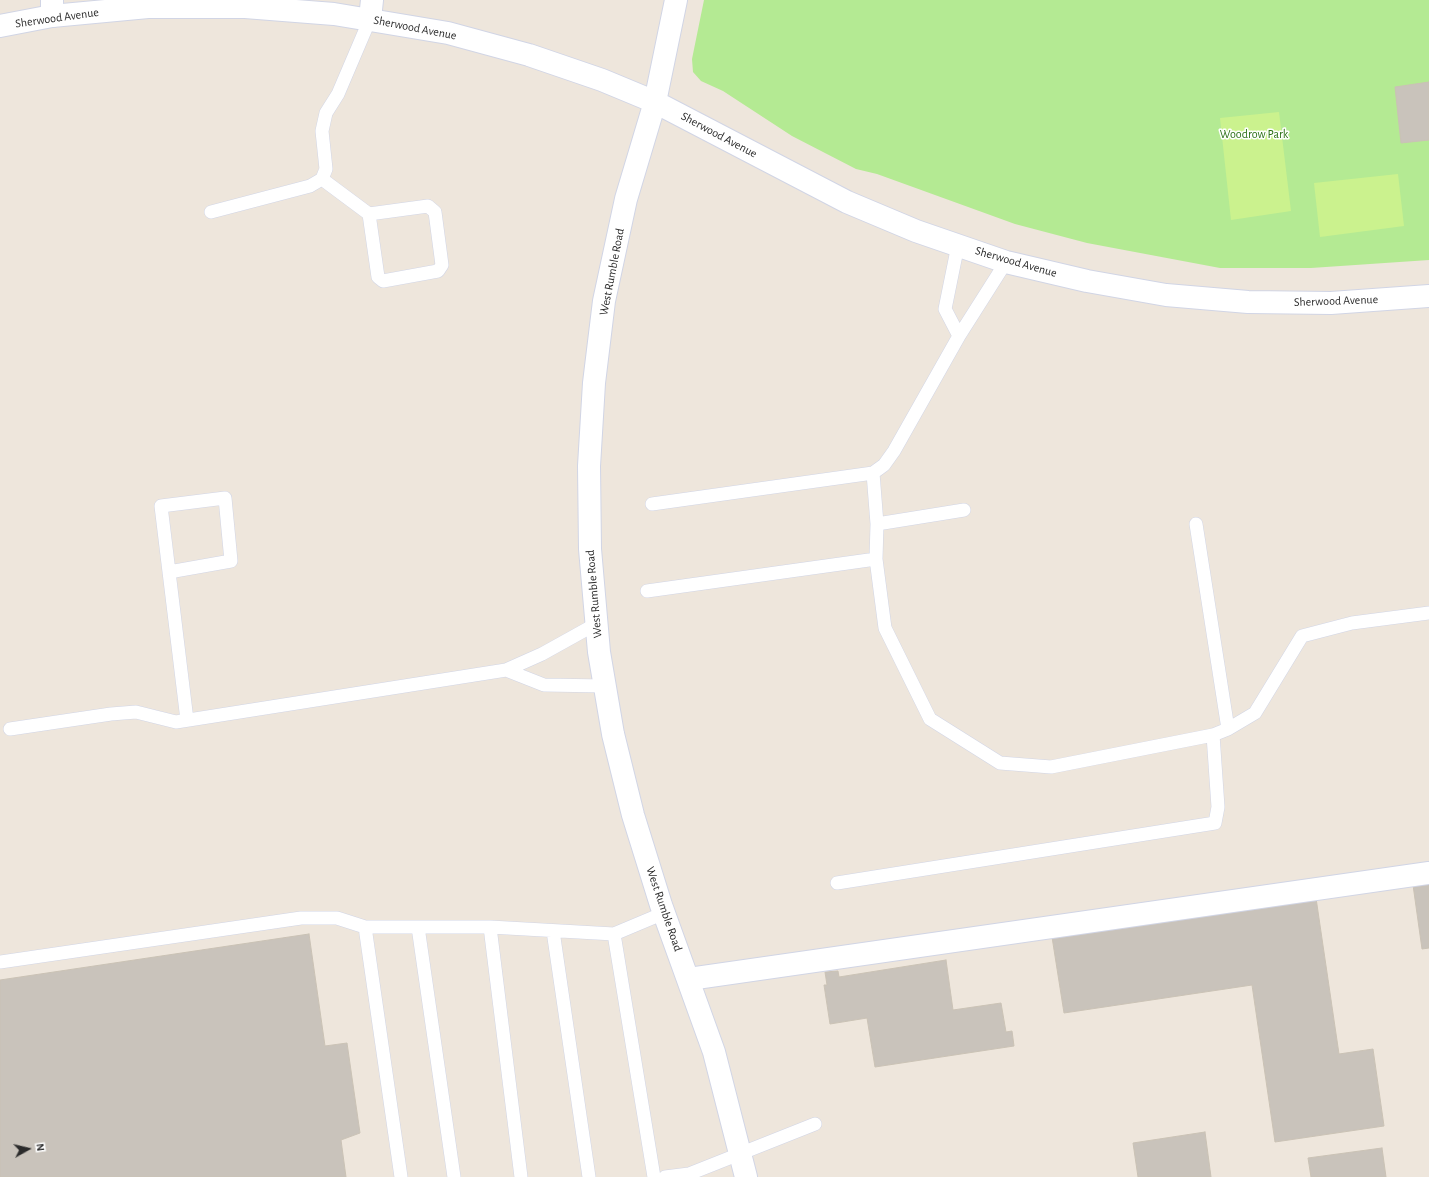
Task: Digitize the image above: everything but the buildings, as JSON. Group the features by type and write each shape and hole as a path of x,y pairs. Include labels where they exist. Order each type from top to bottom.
{"street":[{"name":"West Rumble Road","path":"676,0 655,102 626,200 604,301 594,384 589,482 590,549 596,624 605,686 613,734 633,815 664,913 714,1052 746,1177"},
{"name":"Sherwood Avenue","path":"0,26 52,8 245,7 334,14 371,9 448,33 529,55 602,80 655,102 847,202 916,231 1006,262 1087,281 1158,293 1248,302 1331,303 1429,296"},
{"path":"689,979 1429,874"}],"lane":[{"path":"211,212 310,186 322,179 326,169 322,131 326,113 338,94 371,9"},
{"path":"322,179 369,214 428,206 435,212 442,265 438,271 383,281 378,277 369,214"},
{"path":"958,246 945,309 959,336"},
{"path":"652,504 873,473 884,465 894,452 959,336 1006,262"},
{"path":"873,473 877,524 876,559 885,628 930,719 1000,763 1050,767 1213,735 1228,729 1255,713 1302,636 1352,623 1429,613"},
{"path":"169,572 231,561 225,498 161,506 169,572 187,720"},
{"path":"877,524 964,510"},
{"path":"1196,524 1228,729"},
{"path":"647,591 876,559"},
{"path":"10,730 110,714 136,712 176,722 506,670 542,654 596,624"},
{"path":"506,670 544,686 605,686"},
{"path":"837,883 1215,823 1218,807 1213,735"},
{"path":"0,962 301,918 337,918 364,927 490,927 614,934 664,913"},
{"path":"364,927 401,1177"},
{"path":"418,927 454,1177"},
{"path":"490,927 521,1177"},
{"path":"553,931 589,1177"},
{"path":"614,934 654,1177"},
{"path":"665,1177 689,1174 740,1152 815,1124"}],"green space":[{"name":"Woodrow Park","path":"704,0 1429,0 1429,260 1311,268 1220,268 1087,243 1015,224 877,174 856,169 792,136 723,91 701,81 693,72 692,59"},
{"path":"1279,112 1291,211 1231,220 1220,118"},
{"path":"1398,174 1404,226 1320,237 1314,183"}]}
